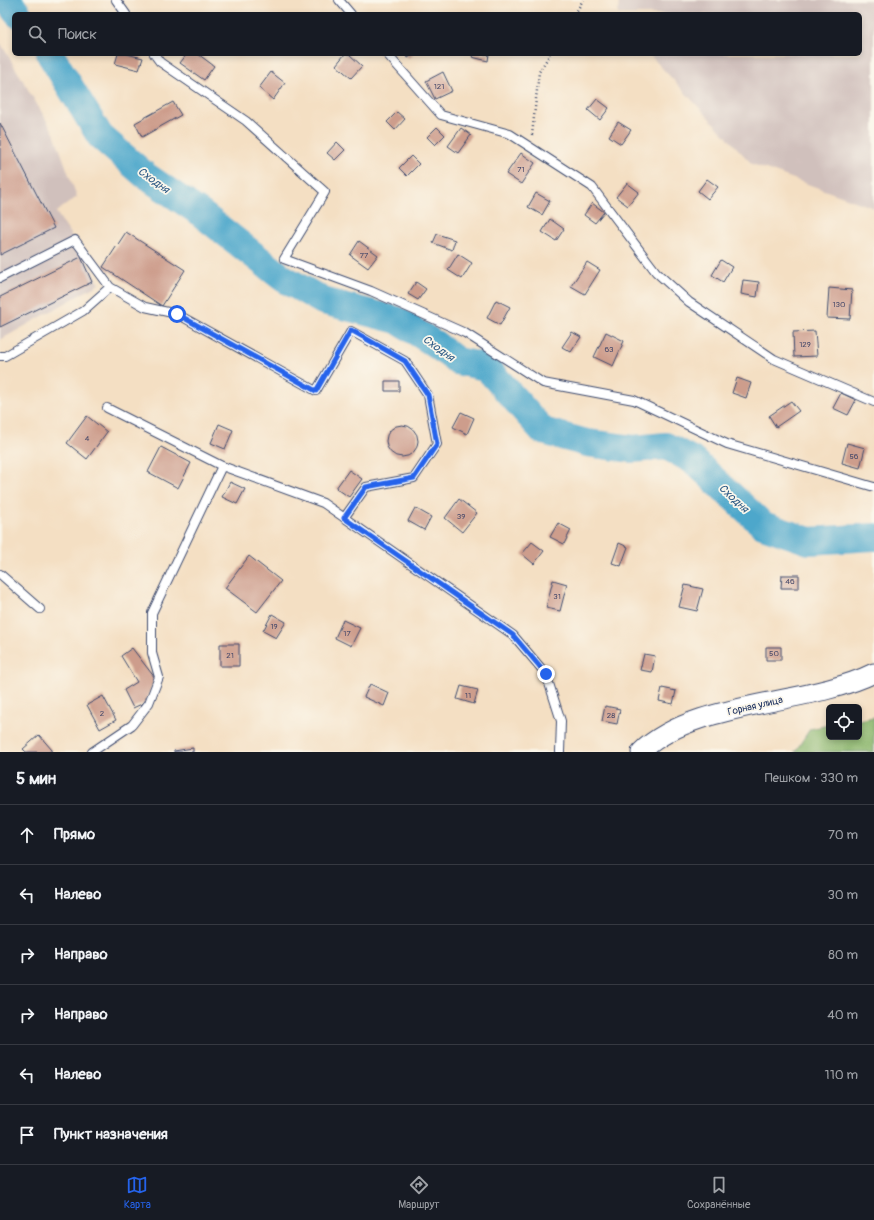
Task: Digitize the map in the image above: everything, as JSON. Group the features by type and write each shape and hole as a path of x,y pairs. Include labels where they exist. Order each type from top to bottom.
{"street":[{"name":"Горная улица","path":"642,752 649,744 673,730 712,716 850,683 874,673"}],"lane":[{"path":"116,0 125,12"},
{"path":"339,0 349,12"},
{"path":"156,56 160,62 246,121 325,192 284,259 372,291 465,332 543,383 634,400 727,444 874,487"},
{"path":"389,56 441,115 510,134 592,187 656,272 689,302 774,359 874,402"},
{"path":"0,278 75,240 110,287 145,307 177,314 316,391 351,330 405,361 428,395 437,444 414,478 366,487 344,518"},
{"path":"0,356 5,356 83,311 110,287"},
{"path":"107,408 222,466 323,503 513,635 546,674 561,721 560,752"},
{"path":"92,752 132,725 149,703 160,677 152,652 152,613 222,466"},
{"path":"0,574 40,609"}],"path":[{"path":"576,12 584,0"},
{"path":"530,147 539,72 549,56"}],"shaded area":[{"path":"619,0 874,0 874,208 752,164 651,56 862,56 862,12 618,12"},
{"path":"0,42 54,133 77,197 56,212 84,256 99,284 0,340"}],"green space":[{"path":"874,717 874,752 795,752 810,729 826,726 826,740 862,740 862,719"}],"building":[{"path":"117,56 134,56 143,58 139,70 115,64"},
{"path":"185,56 201,56 214,66 204,80 180,63"},
{"path":"343,56 351,56 362,66 351,78 336,65"},
{"path":"472,56 489,56 488,61"},
{"path":"271,72 285,83 273,100 259,88"},
{"path":"443,72 452,91 435,99 426,81"},
{"path":"597,99 609,108 600,120 588,110"},
{"path":"173,102 181,115 142,137 135,123"},
{"path":"397,112 405,119 395,130 387,122"},
{"path":"618,122 631,130 621,144 609,136"},
{"path":"0,123 54,228 0,255"},
{"path":"437,127 445,135 435,145 427,137"},
{"path":"461,128 471,135 458,153 448,146"},
{"path":"337,142 345,150 335,160 327,153"},
{"path":"521,153 535,163 521,184 506,174"},
{"path":"411,156 419,164 407,176 399,168"},
{"path":"707,179 718,187 708,199 698,191"},
{"path":"627,183 639,192 628,206 616,197"},
{"path":"536,193 550,201 542,215 528,207"},
{"path":"592,203 604,212 595,223 584,215"},
{"path":"550,219 564,229 556,241 542,232"},
{"path":"126,232 185,270 162,306 103,267"},
{"path":"437,234 455,240 452,250 433,243"},
{"path":"359,241 378,255 368,268 350,255"},
{"path":"458,254 472,263 462,279 448,270"},
{"path":"81,257 92,282 0,327 0,297"},
{"path":"721,260 732,267 723,282 712,275"},
{"path":"587,262 600,270 585,294 571,286"},
{"path":"743,280 759,282 757,297 741,294"},
{"path":"416,282 426,289 418,300 408,294"},
{"path":"829,288 852,290 850,319 827,318"},
{"path":"496,300 510,307 500,325 487,318"},
{"path":"815,331 817,356 794,357 793,332"},
{"path":"572,332 581,337 571,352 562,347"},
{"path":"606,332 624,341 613,366 594,357"},
{"path":"737,378 751,383 746,398 732,393"},
{"path":"385,381 399,381 399,391 385,391"},
{"path":"841,393 856,400 848,415 833,408"},
{"path":"791,401 799,411 776,427 769,416"},
{"path":"461,412 474,418 467,434 453,427"},
{"path":"87,416 107,432 87,459 67,443"},
{"path":"219,424 233,430 225,449 211,443"},
{"path":"399,425 405,425 415,432 418,441 417,447 411,454 405,457 399,457 389,450 386,444 386,438 393,428"},
{"path":"847,443 865,448 860,468 842,463"},
{"path":"161,447 191,463 178,488 148,472"},
{"path":"349,470 362,479 349,497 336,488"},
{"path":"230,482 245,489 237,504 222,497"},
{"path":"459,499 477,513 462,532 445,518"},
{"path":"415,508 431,517 424,530 408,521"},
{"path":"558,523 571,530 564,544 550,537"},
{"path":"532,542 544,551 534,564 522,554"},
{"path":"619,543 628,547 621,566 612,563"},
{"path":"249,556 281,581 257,612 225,588"},
{"path":"782,575 799,575 799,588 781,588"},
{"path":"553,580 567,584 560,611 546,608"},
{"path":"685,585 703,589 697,611 679,607"},
{"path":"272,614 286,622 276,638 263,631"},
{"path":"343,620 360,628 351,646 335,638"},
{"path":"220,644 239,644 239,666 220,666"},
{"path":"766,647 781,647 781,660 766,660"},
{"path":"132,648 155,678 146,702 133,708 124,690 137,682 121,656"},
{"path":"644,654 655,656 652,672 640,670"},
{"path":"370,684 389,693 384,706 364,697"},
{"path":"461,686 478,690 474,704 457,699"},
{"path":"662,688 676,691 673,704 659,701"},
{"path":"103,696 116,720 100,729 87,705"},
{"path":"605,706 620,709 617,724 602,721"},
{"path":"39,735 52,750 49,752 26,752 23,749"},
{"path":"193,748 193,752 174,752 174,751"}],"waterway":[{"name":"Сходня","path":"7,0 16,12"},
{"name":"Сходня","path":"51,56 100,136 146,176 199,212 283,278 323,301 397,320 435,344 457,361 486,367 543,431 587,443 633,449 666,446 694,461 763,525 809,541 874,537"}],"route":[{"path":"177,314 316,391 351,330 405,361 428,395 437,444 414,478 366,487 344,518 513,635 546,674"}]}
